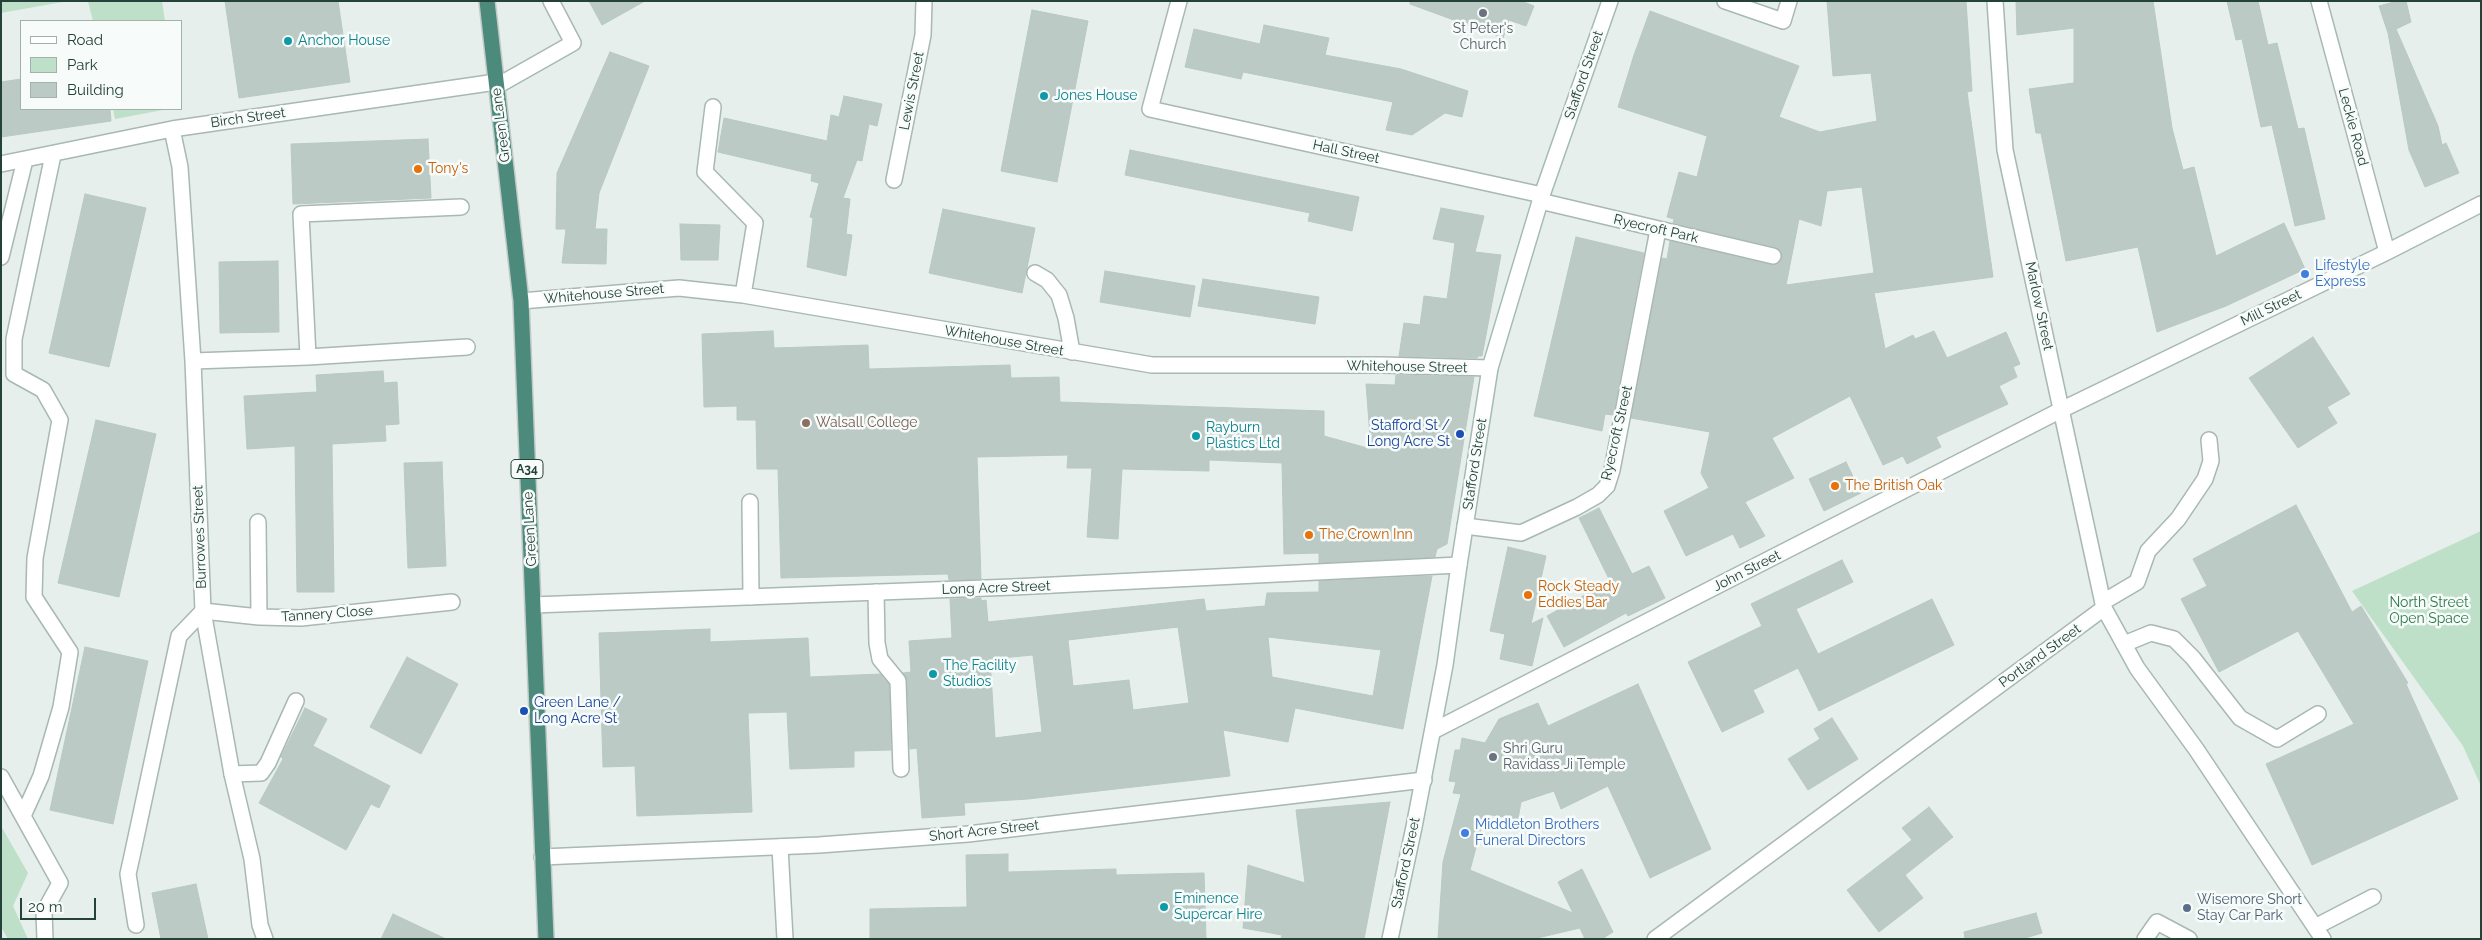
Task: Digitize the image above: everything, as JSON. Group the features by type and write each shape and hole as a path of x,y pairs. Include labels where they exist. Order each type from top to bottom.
{"highway":[{"name":"Green Lane","path":"487,1 521,301 546,939"}],"street":[{"path":"496,84 573,43 551,1"},
{"name":"Lewis Street","path":"894,180 923,35 924,1"},
{"name":"Hall Street","path":"1179,1 1150,109 1541,198"},
{"name":"Stafford Street","path":"1390,939 1424,780 1445,665 1490,368 1541,198 1610,1"},
{"path":"1725,1 1783,22 1789,1"},
{"name":"Marlow Street","path":"1995,1 2005,150 2104,605"},
{"name":"Leckie Road","path":"2319,1 2388,252"},
{"name":"Birch Street","path":"1,164 53,155 172,129 496,84"},
{"path":"714,107 705,172 755,223 743,295"},
{"name":"Burrowes Street","path":"172,129 180,167 194,361 202,611 232,774 252,859 260,925 265,939"},
{"path":"23,816 41,776 60,707 70,652 34,598 35,558 60,420 43,390 14,374 14,339 53,155"},
{"path":"1,257 25,160"},
{"name":"Ryecroft Park","path":"1541,198 1658,230 1773,256"},
{"name":"Mill Street","path":"2061,410 2388,252 2481,204"},
{"path":"308,357 301,214 462,207"},
{"name":"Ryecroft Street","path":"1465,526 1521,533 1577,507 1598,495 1606,486 1612,470 1658,230"},
{"path":"1035,273 1048,280 1059,295 1066,318 1072,352"},
{"name":"Whitehouse Street","path":"521,301 679,288 743,295 1152,365 1382,365 1490,368"},
{"path":"194,361 308,357 467,346"},
{"name":"John Street","path":"1433,731 2061,410"},
{"name":"Portland Street","path":"1655,939 2137,582 2148,551 2178,519 2204,479 2212,461 2209,440"},
{"path":"750,502 752,597"},
{"path":"258,522 259,617"},
{"name":"Long Acre Street","path":"533,605 876,592 1459,565"},
{"path":"876,592 877,643 880,659 898,682 901,769"},
{"name":"Tannery Close","path":"202,611 259,617 301,618 452,602"},
{"path":"2104,605 2137,668 2196,748 2319,933 2373,897"},
{"path":"136,925 128,874 179,636 202,611"},
{"path":"2124,644 2151,633 2174,639 2193,658 2240,718 2277,740 2318,714"},
{"path":"232,774 260,773 268,763 296,701"},
{"path":"1,777 60,883 44,912 44,939"},
{"name":"Short Acre Street","path":"542,857 780,847 968,834 1424,780"},
{"path":"780,847 785,939"},
{"path":"2145,939 2157,922 2189,939"}],"green space":[{"path":"1,1 68,1 1,13"},
{"path":"88,1 162,1 165,20 93,20"},
{"path":"113,110 163,110 115,119"},
{"name":"North Street Open Space","path":"2481,531 2481,786 2463,746 2352,591"},
{"path":"1,826 28,873 13,906 28,939 8,939 1,927"}],"building":[{"name":"Anchor House","path":"225,1 338,1 350,82 239,98"},
{"path":"589,1 645,1 602,25"},
{"name":"St Peter's Church","path":"1410,1 1521,1 1534,6 1526,26 1509,20 1503,38 1410,4"},
{"path":"1827,1 1966,1 1972,91 1967,92 1993,277 1874,293 1885,349 1913,335 1915,339 1934,331 1947,358 2006,332 2020,364 2013,367 2017,377 1999,386 2008,404 1936,437 1941,447 1907,464 1903,456 1883,465 1850,396 1772,438 1794,478 1745,502 1765,536 1740,548 1733,534 1686,556 1664,511 1709,488 1701,473 1710,432 1631,418 1662,258 1667,259 1670,241 1771,265 1779,263 1782,254 1775,247 1673,223 1674,219 1667,217 1679,172 1697,177 1707,136 1618,107 1650,11 1799,66 1779,117 1820,132 1877,121 1871,73 1833,76","holes":["1862,187 1874,273 1786,285 1799,219 1821,226 1827,191"]},
{"path":"2016,1 2153,1 2172,128 2183,170 2194,167 2216,256 2284,223 2305,269 2226,306 2157,332 2138,247 2066,261 2041,133 2036,133 2029,89 2074,83 2074,28 2017,35"},
{"path":"2227,1 2258,1 2268,45 2277,43 2298,129 2304,128 2325,219 2295,226 2272,125 2261,127 2242,39 2236,40"},
{"path":"2406,1 2411,22 2396,29 2438,126 2442,145 2446,143 2459,173 2425,187 2409,150 2388,33 2379,6"},
{"name":"Jones House","path":"1032,10 1088,21 1057,182 1001,171"},
{"path":"1264,25 1329,38 1325,55 1401,69 1468,91 1462,117 1445,113 1412,135 1386,130 1393,102 1243,72 1241,79 1185,67 1194,29 1260,44"},
{"path":"610,52 649,66 599,193 595,229 607,229 606,264 562,263 566,229 556,229 557,173"},
{"path":"20,79 20,110 110,110 111,121 1,137 1,82"},
{"path":"844,96 882,104 877,126 869,124 862,161 857,160 843,198 850,199 846,234 852,235 846,276 807,267 813,218 810,217 819,183 811,181 812,174 718,152 724,118 827,141 831,115 839,117"},
{"path":"428,139 431,198 293,204 291,144"},
{"path":"1130,150 1359,197 1352,231 1308,221 1310,213 1125,175"},
{"path":"85,194 146,208 109,367 49,353"},
{"path":"1441,208 1484,216 1475,252 1501,255 1482,356 1477,358 1399,356 1404,323 1420,325 1424,296 1447,299 1455,243 1433,239"},
{"path":"943,209 1035,228 1022,293 929,273"},
{"path":"680,224 720,225 718,260 681,260"},
{"path":"1576,237 1644,253 1613,415 1605,414 1602,431 1534,416"},
{"path":"278,261 279,332 220,333 219,262"},
{"path":"1105,271 1195,286 1190,317 1100,302"},
{"path":"1203,279 1319,297 1315,324 1198,306"},
{"path":"773,331 774,348 868,345 869,369 1010,365 1011,378 1059,377 1060,402 1324,411 1324,436 1371,449 1366,384 1395,385 1396,375 1474,377 1447,544 1437,549 1435,557 1319,563 1319,553 1284,554 1282,463 1209,460 1209,471 1122,469 1118,539 1087,537 1092,468 1067,468 1068,455 977,457 981,579 949,580 948,574 781,578 778,469 757,469 756,420 737,420 737,406 704,407 702,334"},
{"path":"2313,337 2350,394 2327,407 2337,423 2298,448 2249,378"},
{"path":"383,371 384,383 397,382 399,424 385,425 386,441 332,444 334,592 297,592 295,446 247,449 244,396 317,392 316,375"},
{"path":"96,420 156,434 119,597 58,583"},
{"path":"442,462 446,566 408,568 404,463"},
{"name":"The British Oak","path":"1846,462 1861,493 1824,511 1809,479"},
{"path":"2296,505 2352,612 2361,606 2408,683 2406,684 2458,799 2312,865 2266,764 2354,724 2298,631 2219,672 2181,599 2207,586 2193,559"},
{"path":"1599,508 1632,574 1649,566 1665,598 1628,616 1626,613 1564,647 1547,616 1610,581 1579,518"},
{"path":"1508,547 1546,556 1531,624 1543,618 1532,666 1500,659 1505,634 1490,631"},
{"path":"1842,560 1853,582 1796,609 1818,654 1932,599 1954,645 1819,711 1798,668 1753,690 1764,712 1722,732 1688,662 1762,626 1751,604"},
{"path":"1432,576 1403,729 1295,708 1288,742 1223,730 1230,776 1028,799 964,803 965,815 922,818 917,748 910,749 907,681 903,673 911,672 909,641 952,638 950,599 981,598 981,601 986,600 988,622 1204,599 1206,611 1265,606 1267,593 1319,592 1319,581","holes":["1178,627 1189,703 1133,710 1129,680 1073,686 1068,640","1268,637 1381,650 1373,696 1272,677","1033,655 1042,732 995,738 990,659"]},
{"path":"710,629 710,642 808,638 810,677 880,674 889,684 891,750 854,751 854,767 790,769 787,712 748,713 752,812 637,816 635,766 603,767 599,633"},
{"path":"85,647 148,661 113,824 50,810"},
{"path":"407,657 458,684 421,754 370,727"},
{"path":"1638,684 1711,849 1650,878 1608,786 1561,809 1554,791 1521,802 1518,819 1485,814 1470,870 1573,913 1558,882 1582,869 1613,932 1602,939 1585,939 1580,928 1533,939 1438,939 1443,862 1461,794 1453,793 1456,782 1449,781 1455,750 1460,750 1462,738 1485,743 1499,719 1538,703 1548,726"},
{"path":"305,708 327,719 313,746 390,786 379,808 371,804 346,850 259,803 283,759 281,757"},
{"path":"1832,718 1858,759 1808,790 1788,759 1820,739 1814,729"},
{"path":"1390,802 1364,939 1281,939 1282,935 1243,928 1248,865 1305,883 1296,810"},
{"path":"1929,807 1953,837 1905,875 1923,898 1879,932 1847,890 1912,840 1902,828"},
{"path":"1008,854 1008,872 1116,869 1116,875 1204,873 1206,939 870,939 870,909 967,907 966,855"},
{"path":"196,884 208,939 161,939 152,893"},
{"path":"2036,913 2042,933 2022,939 1965,939 1964,932"},
{"path":"393,914 446,939 381,939"}],"place":[{"name":"St Peter's Church","path":"1483,13"},
{"name":"Anchor House","path":"288,41"},
{"name":"Jones House","path":"1044,96"},
{"name":"Tony's","path":"418,169"},
{"name":"Lifestyle Express","path":"2305,274"},
{"name":"Walsall College","path":"806,423"},
{"name":"Stafford St / Long Acre St","path":"1460,434"},
{"name":"Rayburn Plastics Ltd","path":"1196,436"},
{"name":"The British Oak","path":"1835,486"},
{"name":"The Crown Inn","path":"1309,535"},
{"name":"Rock Steady Eddies Bar","path":"1528,595"},
{"name":"The Facility Studios","path":"933,674"},
{"name":"Green Lane / Long Acre St","path":"524,711"},
{"name":"Shri Guru Ravidass Ji Temple","path":"1493,757"},
{"name":"Middleton Brothers Funeral Directors","path":"1465,833"},
{"name":"Eminence Supercar Hire","path":"1164,907"},
{"name":"Wisemore Short Stay Car Park","path":"2187,908"}]}
